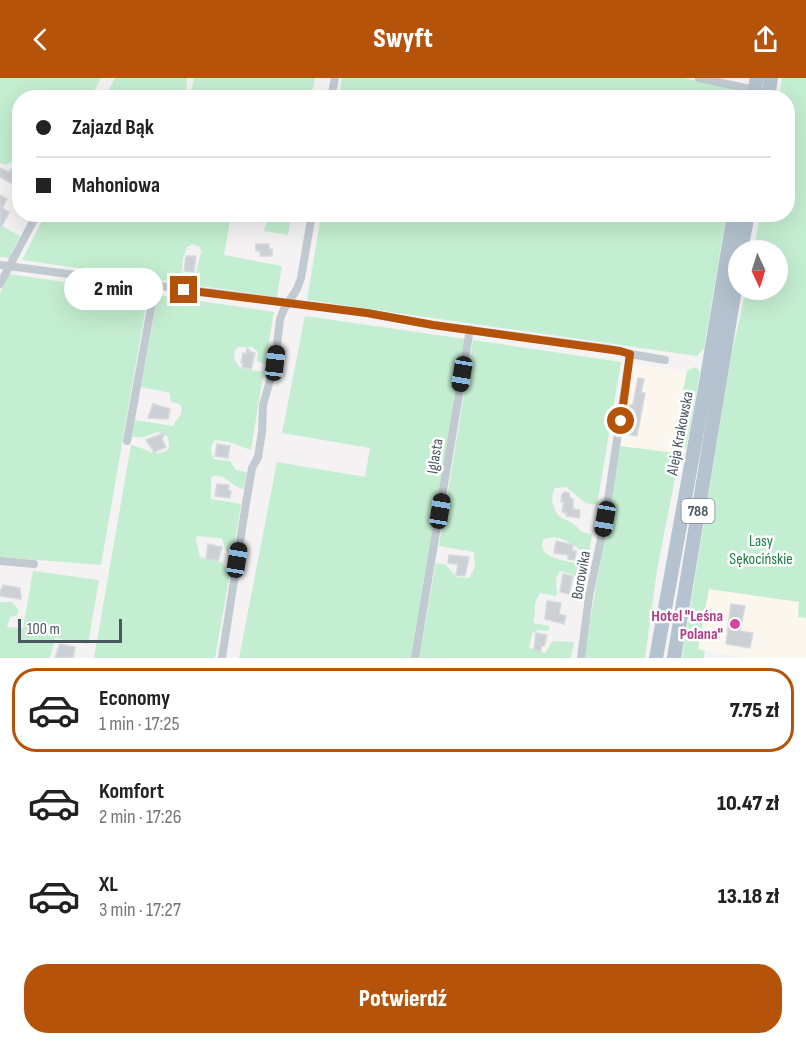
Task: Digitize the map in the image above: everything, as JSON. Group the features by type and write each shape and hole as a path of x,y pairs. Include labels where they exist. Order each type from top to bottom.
{"main road":[{"name":"Aleja Krakowska","path":"656,658 733,222"},
{"path":"743,240 746,222"},
{"name":"Aleja Krakowska","path":"674,658 733,300"}],"street":[{"path":"699,78 755,88"},
{"path":"0,284 5,266 32,222"},
{"path":"222,658 252,468 258,458 263,405 275,363 280,319 301,278 311,222"},
{"path":"5,266 288,302 611,349 665,360"},
{"path":"127,441 155,286"},
{"name":"Iglasta","path":"415,658 470,329"},
{"name":"Borowika","path":"582,658 589,597 609,497 630,354"},
{"path":"0,561 34,564"}],"shaded area":[{"path":"634,364 687,371 675,437 682,447 681,454 620,446"},
{"path":"708,589 806,603 806,658 744,658 698,649"}],"green space":[{"path":"0,78 101,78 95,90 12,90 12,162 6,165 0,163"},
{"path":"115,78 187,78 186,90 109,90"},
{"path":"194,78 315,78 312,90 191,90"},
{"path":"342,78 684,78 741,90 340,90"},
{"name":"Lasy Sękocińskie","path":"782,78 806,78 806,618 798,617 799,602 709,589 698,649 705,651 704,658 682,658 731,357 744,300 788,300 788,240 756,240 759,222 795,222 795,90 780,90"},
{"path":"41,222 230,222 224,255 282,266 277,297 193,285 201,252 200,247 193,244 187,247 183,258 181,283 22,260"},
{"path":"267,222 290,222 288,235 264,231"},
{"path":"320,222 725,222 704,348 697,356 307,300"},
{"path":"0,225 20,236 9,258 0,257"},
{"path":"9,274 148,294 101,565 0,557 0,293"},
{"path":"158,295 274,312 265,365 257,361 258,352 252,347 238,347 234,355 240,368 264,372 251,450 229,442 215,440 211,447 214,459 230,461 236,470 247,472 244,489 220,476 211,477 211,499 241,504 233,553 226,551 222,539 197,536 196,540 200,557 223,563 224,567 231,568 215,658 94,658 131,445 156,453 169,448 168,437 158,432 144,437 132,437 135,420 173,426 182,411 180,404 171,402 170,393 141,387"},
{"path":"305,316 465,339 411,658 239,658 277,462 365,477 370,448 282,433"},
{"path":"473,340 621,362 597,505 586,503 566,487 555,488 552,498 553,506 559,516 581,531 592,534 589,554 562,539 543,540 542,547 550,556 587,565 583,586 577,584 575,575 560,571 556,579 557,596 540,593 536,600 533,623 550,626 548,631 539,630 532,633 529,648 545,653 553,641 574,642 571,658 419,658 436,563 446,565 456,577 469,578 475,567 474,552 439,546"},
{"path":"696,367 700,372 686,449 679,445 674,437 687,371"},
{"path":"620,446 676,453 678,463 657,570 645,658 584,658"},
{"path":"33,571 99,580 88,644 55,638 50,658 0,658 0,602 12,602 19,610 17,615 10,617 7,627 23,628"}],"building":[{"path":"0,168 9,172 12,168 12,183 0,177"},
{"path":"0,195 7,199 2,208 9,212 0,230"},
{"path":"256,244 269,244 272,256 260,256 260,251 256,251"},
{"path":"186,256 196,256 194,272 184,271"},
{"path":"247,348 255,353 251,369 242,367 243,363 241,363 243,353 246,354"},
{"path":"638,378 644,379 641,393 645,393 637,436 624,434 629,406 633,404"},
{"path":"153,404 170,409 168,419 148,418"},
{"path":"165,433 162,439 166,447 154,452 146,440"},
{"path":"217,444 230,446 228,458 215,456"},
{"path":"217,484 229,485 230,498 215,496"},
{"path":"569,493 570,498 573,499 573,509 580,510 579,518 566,516 567,513 562,512 564,502 561,502 562,494"},
{"path":"556,541 573,545 572,550 576,551 575,560 568,559 568,555 554,553"},
{"path":"208,544 222,547 218,561 206,559"},
{"path":"449,555 469,557 465,576 456,575 458,564 448,563"},
{"path":"563,574 573,576 569,594 560,592"},
{"path":"3,585 20,588 21,599 0,596 0,589"},
{"path":"547,601 561,603 559,614 566,616 564,624 545,619"},
{"name":"Hotel \"Leśna Polana\"","path":"731,604 745,606 740,631 753,633 750,648 726,644"},
{"path":"536,633 547,635 541,651 534,650"},
{"path":"60,644 75,647 73,658 55,658"}],"place":[{"name":"Hotel \"Leśna Polana\"","path":"735,624"}],"route":[{"path":"184,290 367,313 433,325 620,351 630,354 621,421"}]}
